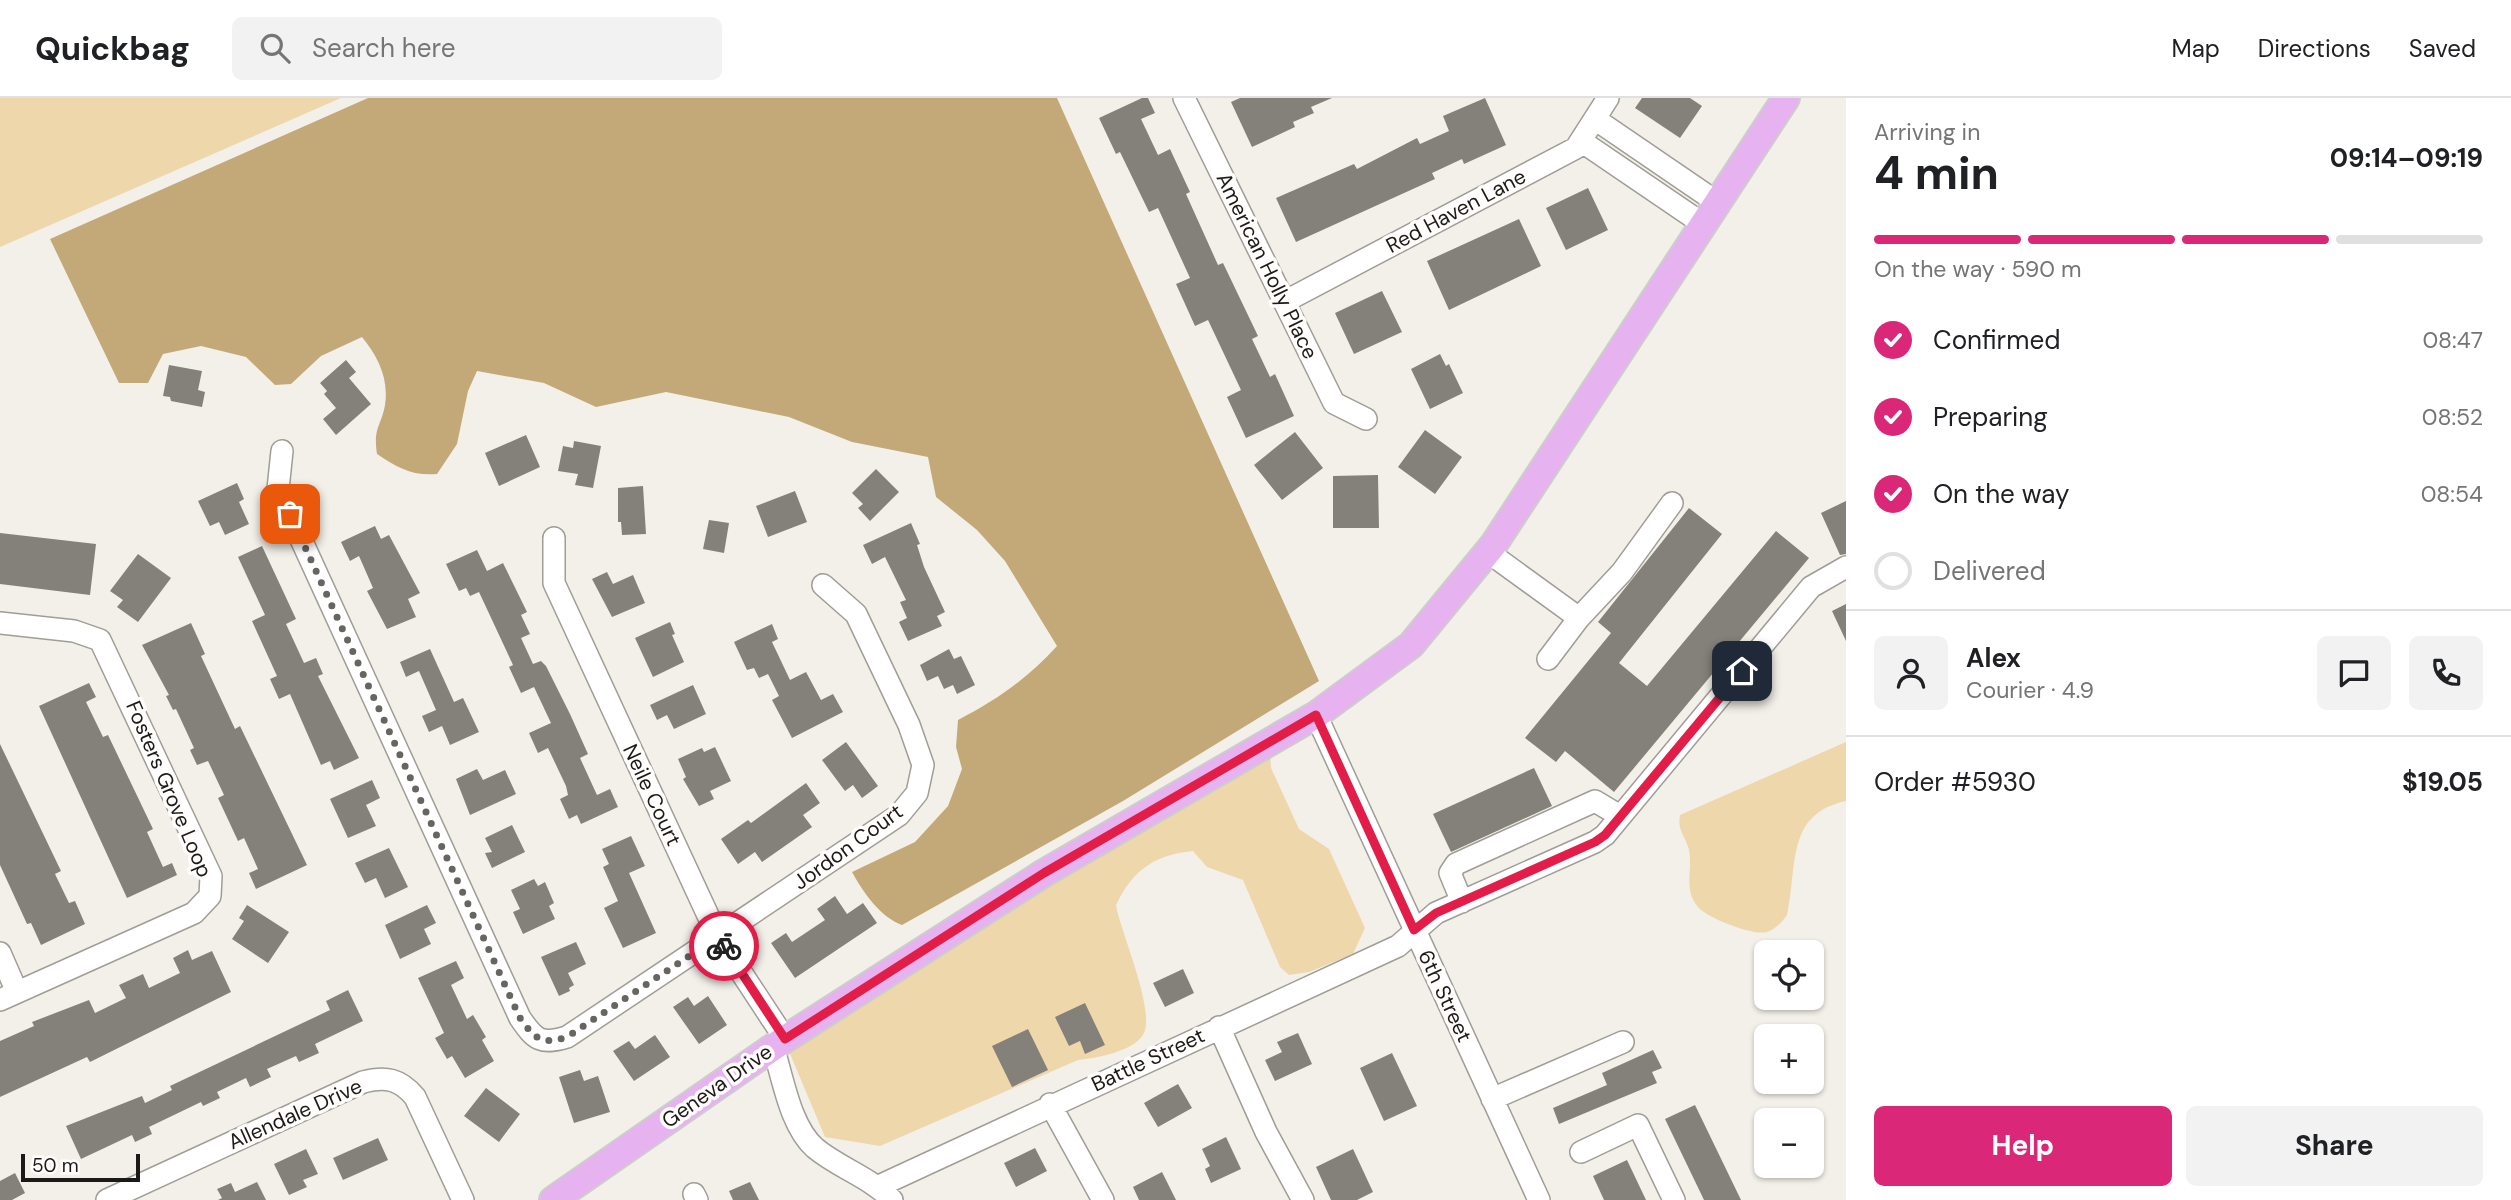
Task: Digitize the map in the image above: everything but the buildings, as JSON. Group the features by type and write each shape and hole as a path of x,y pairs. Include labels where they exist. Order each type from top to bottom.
{"main road":[{"name":"Geneva Drive","path":"552,1200 779,1043 1044,873 1316,715 1411,645 1488,552 1786,98"}],"street":[{"name":"American Holly Place","path":"1184,98 1334,403 1366,419"},
{"name":"Red Haven Lane","path":"1284,302 1576,148 1608,98"},
{"path":"1595,119 1718,203"},
{"path":"1581,141 1703,224"},
{"path":"1641,181 1656,162"},
{"name":"Jordon Court","path":"282,451 278,489 520,1018 533,1037 551,1042 567,1037 899,815 917,793 923,765 909,725 856,614 823,585"},
{"path":"1548,659 1579,618 1622,572 1672,503"},
{"name":"Neile Court","path":"554,538 554,583 718,937 779,1043 804,1135 816,1148 885,1193"},
{"path":"1488,552 1579,618"},
{"name":"Battle Street","path":"885,1193 1051,1104 1398,946 1436,913 1595,842 1620,816 1811,587 1846,567"},
{"name":"Fosters Grove Loop","path":"0,623 74,631 100,640 211,876 209,896 194,913 9,996"},
{"name":"6th Street","path":"1316,715 1539,1200"},
{"path":"1462,902 1450,873 1456,864 1595,801 1620,816"},
{"path":"0,953 9,996"},
{"path":"1219,1027 1266,1132 1303,1200"},
{"path":"1492,1099 1623,1042"},
{"name":"Allendale Drive","path":"107,1200 363,1082 380,1078 399,1083 415,1097 463,1200"},
{"path":"1051,1104 1103,1200"},
{"path":"1581,1152 1638,1125 1674,1200"}],"shaded area":[{"path":"0,98 341,98 0,247"},
{"path":"368,98 1057,98 1319,681 1123,801 902,925 894,921 873,903 852,872 915,842 948,806 962,769 956,747 958,720 1011,688 1057,646 1005,561 977,530 936,497 928,457 852,442 789,417 666,392 596,407 544,383 477,371 468,391 457,444 437,474 413,472 377,454 376,438 386,395 384,377 373,352 362,337 321,356 291,384 275,385 246,357 201,346 163,354 148,383 119,383 50,239"},
{"path":"1846,742 1846,801 1826,808 1813,817 1803,830 1794,861 1787,915 1783,920 1770,931 1760,933 1731,925 1698,907 1691,893 1690,857 1681,830 1680,815"},
{"path":"1270,752 1271,768 1299,829 1329,849 1365,928 1353,954 1309,972 1289,975 1280,967 1243,880 1207,867 1193,851 1167,856 1146,866 1130,882 1116,905 1145,1009 1146,1024 1138,1041 1113,1053 1078,1060 880,1146 825,1137 788,1049 1048,881"}],"way so far":[{"path":"290,514 520,1018 533,1037 551,1042 567,1037 718,937 724,946"}],"route":[{"path":"724,946 785,1039 1044,873 1316,715 1414,930 1436,913 1595,842 1605,835 1742,671"}]}
